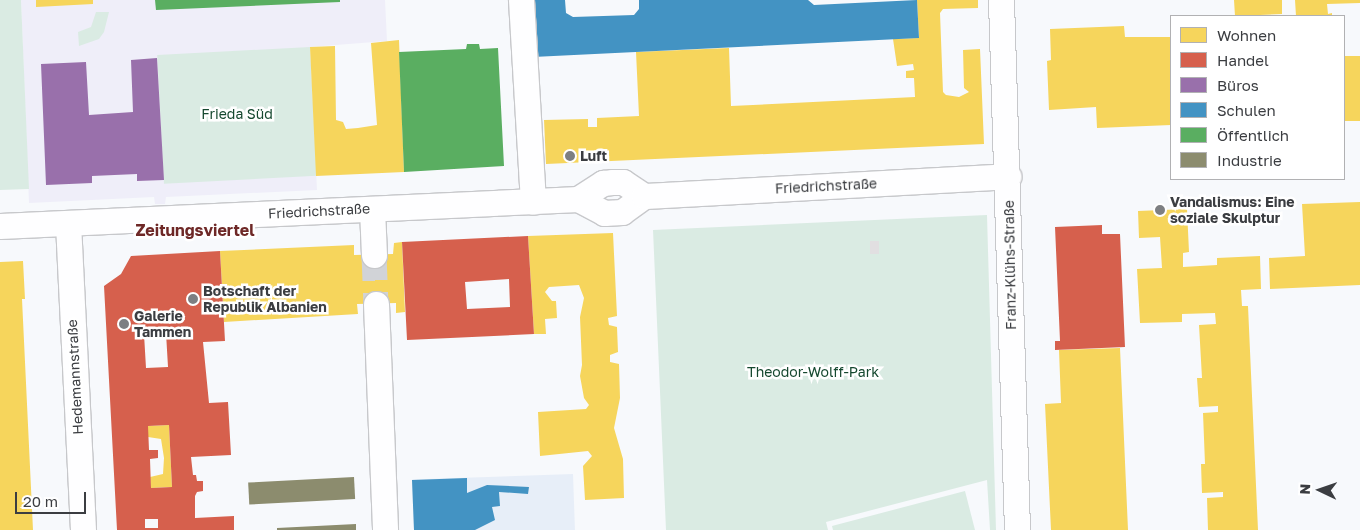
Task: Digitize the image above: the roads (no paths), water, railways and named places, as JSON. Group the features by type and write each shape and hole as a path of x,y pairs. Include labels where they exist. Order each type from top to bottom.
{"street":[{"path":"521,0 534,202"},
{"name":"Franz-Klühs-Straße","path":"1001,0 1008,176 1017,530"},
{"name":"Friedrichstraße","path":"0,226 578,200 604,213 622,212 644,196 1008,176"},
{"path":"372,209 374,255"},
{"name":"Hedemannstraße","path":"68,223 83,530"},
{"path":"376,304 385,530"}],"tunnel":[{"path":"374,255 376,304"}],"place":[{"name":"Luft","path":"570,156"},
{"name":"Vandalismus: Eine soziale Skulptur","path":"1160,210"},
{"name":"Botschaft der Republik Albanien","path":"193,299"},
{"name":"Galerie Tammen","path":"124,324"}],"district":[{"name":"Zeitungsviertel","path":"195,230"}],"park label":[{"name":"Frieda Süd","path":"237,114"},
{"name":"Theodor-Wolff-Park","path":"813,372"}]}
